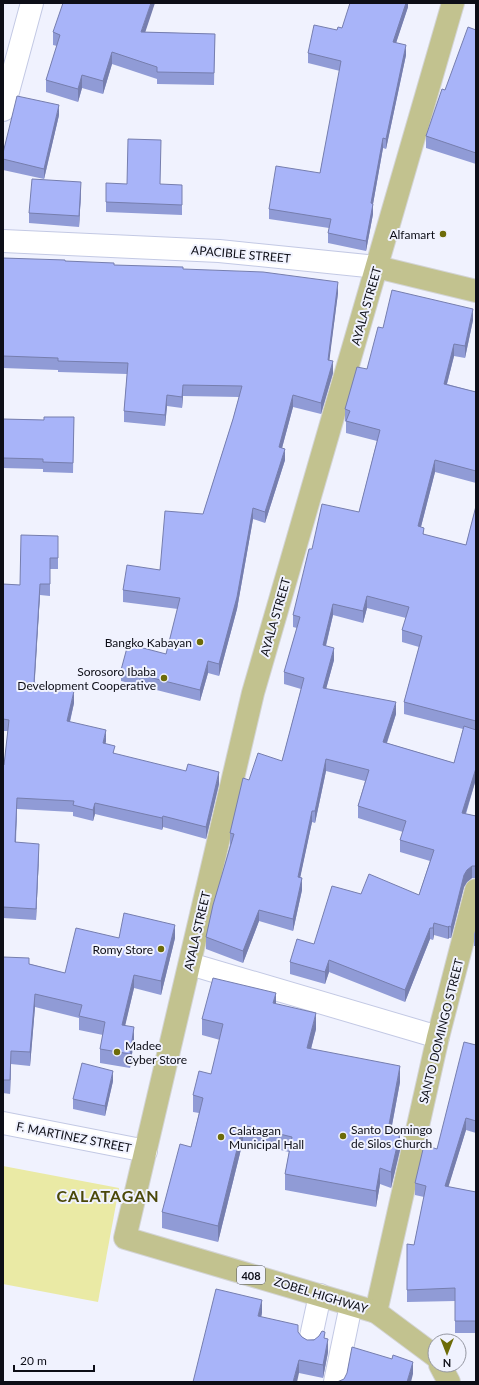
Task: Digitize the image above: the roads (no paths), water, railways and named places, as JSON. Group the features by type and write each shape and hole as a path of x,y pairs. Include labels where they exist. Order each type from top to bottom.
{"main road":[{"name":"AYALA STREET","path":"125,1238 253,693 453,3"},
{"name":"APACIBLE STREET","path":"377,267 476,291"},
{"name":"SANTO DOMINGO STREET","path":"376,1312 438,1036 476,890"},
{"name":"ZOBEL HIGHWAY","path":"125,1238 376,1312 427,1350"},
{"path":"444,1373 449,1382"}],"street":[{"path":"3,110 32,3"},
{"name":"APACIBLE STREET","path":"3,241 219,251 377,267"},
{"path":"190,964 438,1036"},
{"name":"F. MARTINEZ STREET","path":"3,1123 146,1150"},
{"path":"310,1341 320,1295"},
{"path":"332,1369 351,1305"}],"place":[{"name":"Alfamart","path":"443,234"},
{"name":"Bangko Kabayan","path":"200,642"},
{"name":"Sorosoro Ibaba Development Cooperative","path":"164,678"},
{"name":"Romy Store","path":"161,949"},
{"name":"Madee Cyber Store","path":"117,1052"},
{"name":"Santo Domingo de Silos Church","path":"343,1136"},
{"name":"Calatagan Municipal Hall","path":"221,1137"}],"district":[{"name":"CALATAGAN","path":"108,1195"}]}
